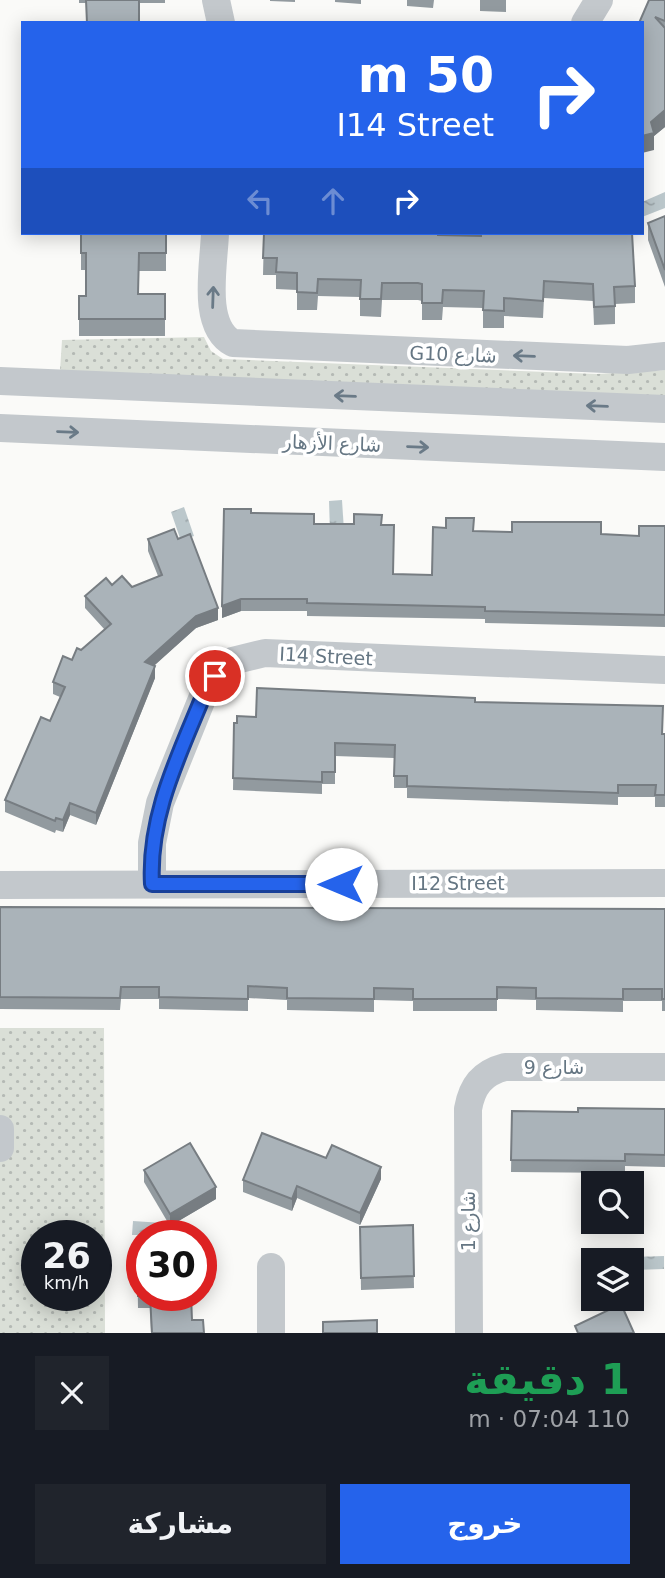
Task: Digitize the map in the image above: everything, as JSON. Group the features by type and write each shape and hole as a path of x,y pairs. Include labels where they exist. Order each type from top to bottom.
{"street":[{"path":"216,0 220,21"},
{"path":"587,21 599,0"},
{"path":"607,21 612,0"},
{"name":"G10 شارع","path":"215,235 215,325 226,339 242,345 628,360 665,356"},
{"path":"0,381 665,409"},
{"name":"شارع الأزهار","path":"0,428 662,456"},
{"name":"I14 Street","path":"152,884 152,843 160,803 208,684 232,661 265,653 665,670"},
{"name":"I12 Street","path":"0,885 665,883"},
{"name":"شارع 9","path":"468,1109 470,1095 478,1081 491,1071 505,1067 665,1067"},
{"name":"شارع 1","path":"468,1109 469,1333"},
{"path":"0,1129 0,1148"},
{"path":"271,1267 271,1333"}],"shaded area":[{"path":"204,337 211,351 223,359 597,374 665,370 665,396 60,371 62,340"},
{"path":"0,1028 104,1028 105,1220 21,1220 21,1311 105,1311 105,1333 0,1333"}],"water":[{"path":"665,192 665,208 644,216 644,201"},
{"path":"342,500 344,531 330,531 329,501"},
{"path":"184,507 194,536 181,541 171,512"},
{"path":"664,1256 664,1269 644,1270 644,1257"}],"building":[{"path":"86,0 139,0 139,21 87,21"},
{"path":"649,0 665,0 665,21 655,17 665,28 665,110 651,122 654,133 644,136 644,21 640,21"},
{"path":"665,216 665,270 648,223"},
{"path":"81,235 166,235 166,253 139,253 138,294 165,294 165,319 79,319 79,296 86,296 86,253 81,253"},
{"path":"264,235 632,235 635,286 614,287 615,306 594,307 593,284 544,281 543,301 504,298 504,311 483,310 484,291 443,290 442,303 422,303 422,284 418,283 382,283 381,299 360,299 361,280 318,279 317,293 297,292 297,273 276,272 277,258 263,258"},
{"path":"224,509 251,509 251,513 314,514 314,524 354,524 354,514 382,515 381,525 394,525 393,574 432,575 433,527 446,528 446,518 474,518 473,531 512,532 512,522 601,522 601,534 639,536 639,526 665,526 665,615 485,611 485,607 307,603 307,599 241,599 222,606"},
{"path":"174,529 178,539 190,534 218,608 196,616 145,662 155,666 96,813 70,803 63,820 56,818 55,821 5,800 41,717 50,721 65,687 53,682 63,656 72,660 77,648 81,650 111,624 85,596 106,578 112,585 122,576 132,587 162,575 148,539"},
{"path":"257,688 475,698 475,702 663,706 665,795 655,795 656,785 618,785 618,793 407,786 407,776 394,776 395,745 335,743 335,772 322,772 322,782 233,778 234,723 237,723 237,716 256,717"},
{"path":"0,907 665,909 665,999 662,999 662,989 623,989 623,999 536,998 536,988 497,987 497,999 413,999 413,989 374,988 374,999 287,998 287,988 248,986 248,999 159,997 159,987 121,987 120,998 0,997"},
{"path":"578,1108 665,1109 665,1155 625,1154 625,1161 511,1160 512,1111 578,1112"},
{"path":"262,1133 326,1158 332,1145 381,1167 360,1213 297,1186 292,1199 243,1180"},
{"path":"190,1143 216,1187 170,1214 144,1170"},
{"path":"413,1225 414,1276 361,1278 360,1227"},
{"path":"151,1311 192,1311 192,1320 203,1320 204,1333 152,1333"},
{"path":"606,1311 624,1311 634,1333 578,1333 575,1326"},
{"path":"377,1320 377,1333 323,1333 323,1322"}],"route":[{"path":"215,676 208,684 160,803 152,843 152,884 341,884"}]}
